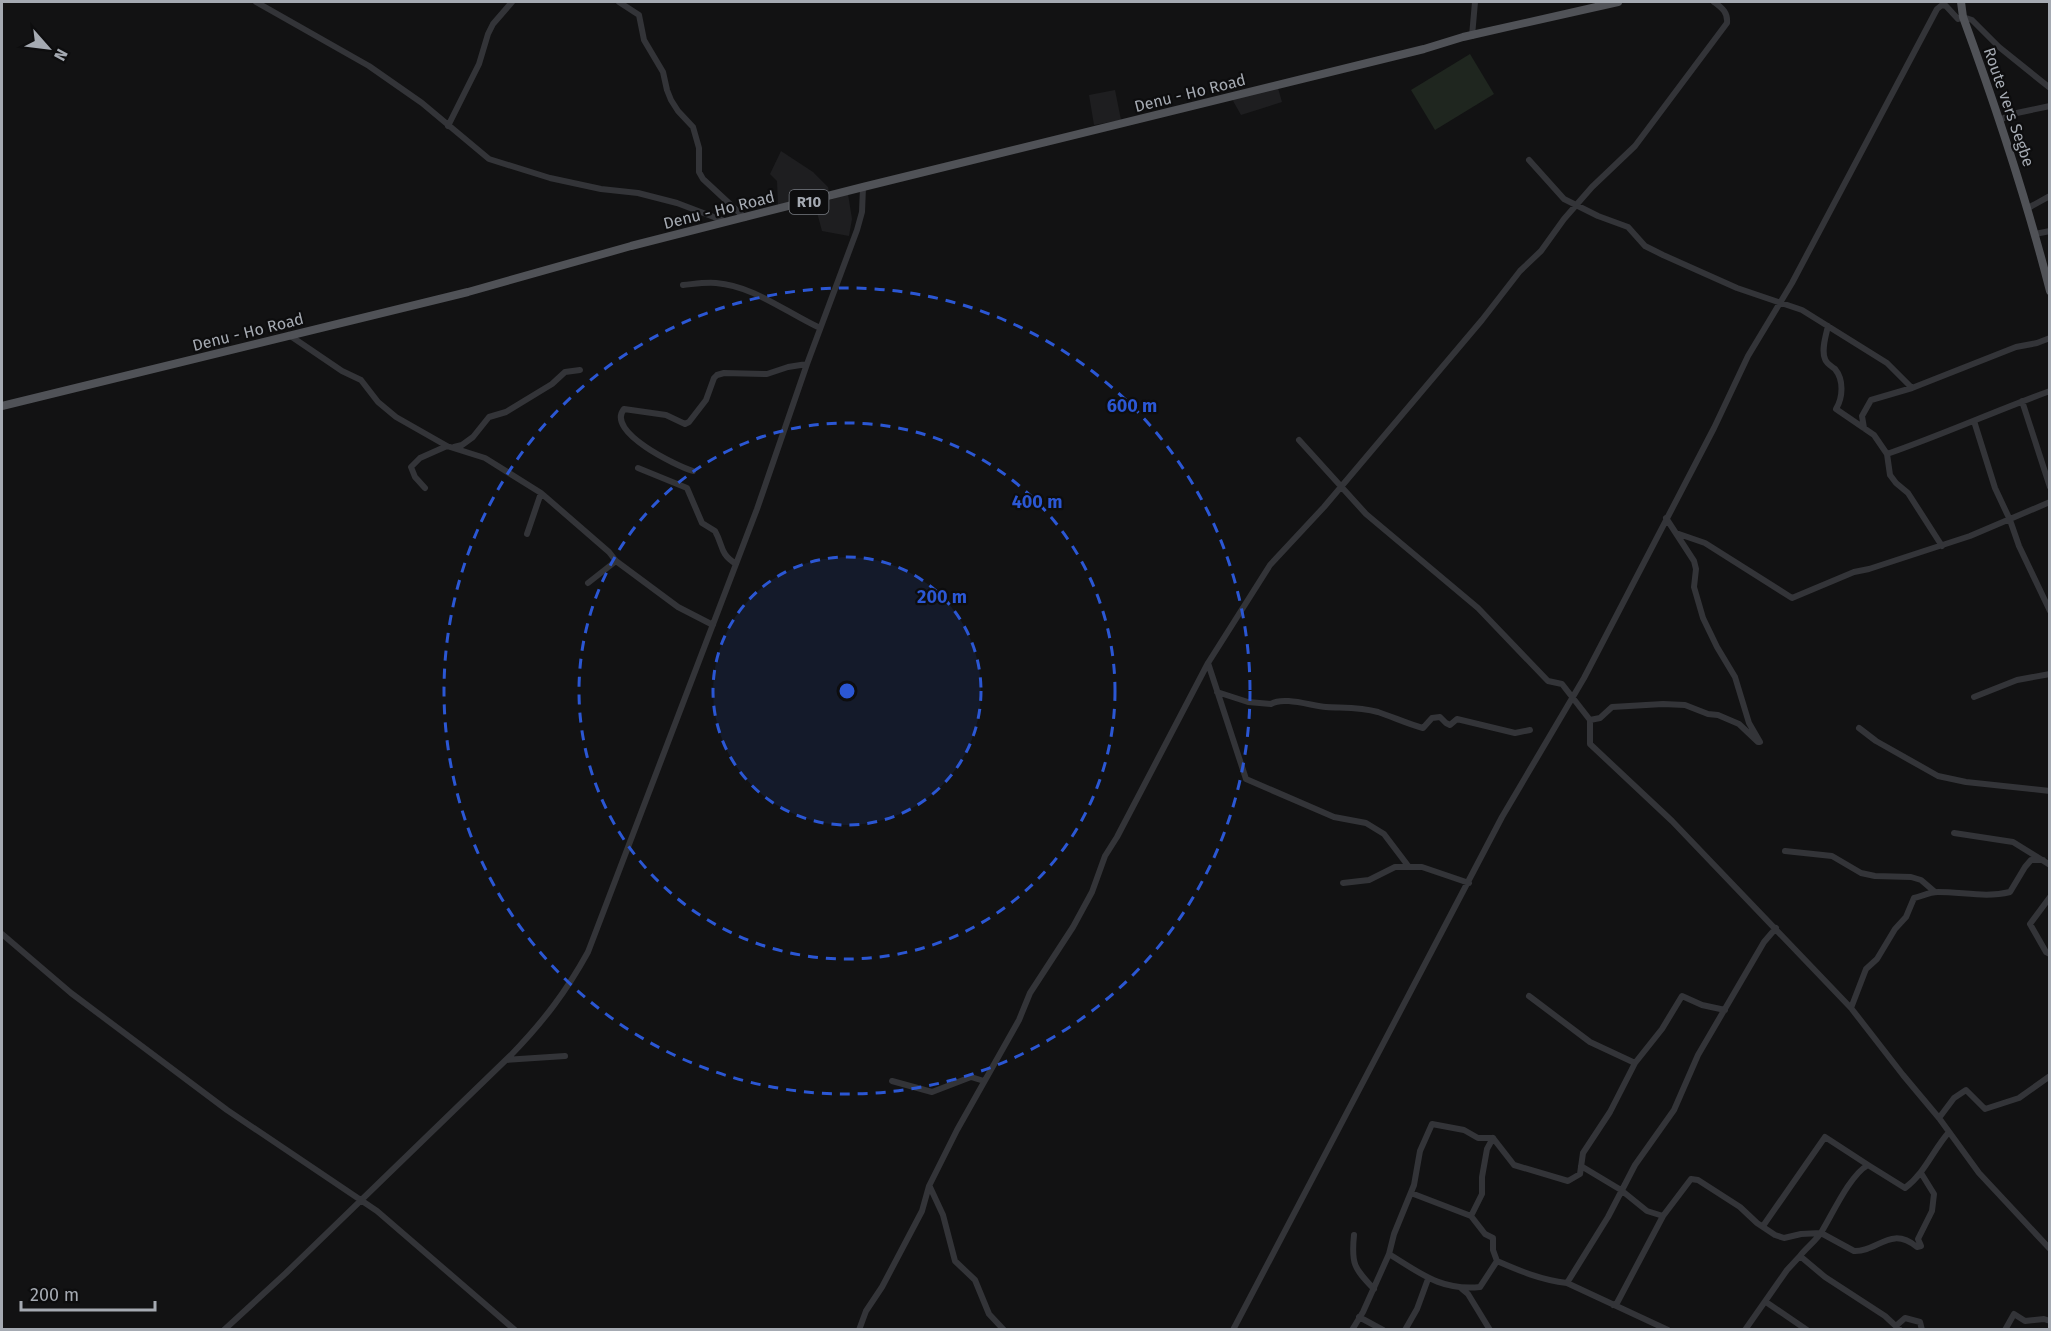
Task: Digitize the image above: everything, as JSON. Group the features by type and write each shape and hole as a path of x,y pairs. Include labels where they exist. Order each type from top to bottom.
{"main road":[{"name":"Denu - Ho Road","path":"2,406 456,294 631,246 863,187 1618,2"},
{"name":"Route vers Segbe","path":"1961,2 2028,208 2049,287"}],"street":[{"path":"256,2 369,66 422,103 489,159 550,178 602,189 638,193 677,203 727,222"},
{"path":"448,126 479,64 493,24 512,2"},
{"path":"619,2 639,15 644,40 663,72 666,90 678,111 693,127 699,148 699,172 703,179 745,218"},
{"path":"1472,36 1475,2"},
{"path":"859,1329 866,1311 882,1287 922,1211 930,1186 984,1081 1019,1020 1029,993 1073,927 1095,885 1105,856 1208,663 1270,565 1341,486 1482,320 1520,271 1541,251 1578,204 1635,146 1727,23 1728,16 1714,2"},
{"path":"1233,1329 1502,818 1573,697 1714,428 1748,356 1780,302 1937,9 1942,5 1946,6 1958,19 1964,17 1972,20 1999,47 2049,88"},
{"path":"2000,120 2012,114 2049,106"},
{"path":"1529,160 1564,199 1628,228 1645,246 1663,255 1737,288 1802,310 1887,363 1912,388"},
{"path":"224,1329 286,1273 506,1060 558,1003 588,952 736,564 857,230 862,212 863,187"},
{"path":"2028,208 2049,196"},
{"path":"2035,234 2049,231"},
{"path":"683,285 714,282 734,287 762,297 820,328"},
{"path":"1828,326 1825,361 1840,377 1841,401 1836,409 1874,435 1887,454 1890,475 1908,493 1942,546"},
{"path":"289,335 342,371 361,380 378,402 396,417 449,447 485,458 541,493 609,552 616,561 678,607 713,625"},
{"path":"1864,428 1862,416 1871,400 1912,388 2016,347 2049,338"},
{"path":"693,471 676,465 640,444 622,423 621,412 624,409 634,409 666,415 685,424 706,400 717,375 724,373 767,374 807,364"},
{"path":"425,488 415,477 411,467 420,458 449,447 462,445 489,417 506,412 552,384 565,372 580,370"},
{"path":"1887,454 2049,391"},
{"path":"2022,401 2049,487"},
{"path":"1974,421 1995,488 2049,611"},
{"path":"1299,440 1366,514 1478,608 1548,681 1562,684 1590,720 1590,744 1672,821 1851,1008 1902,1075 1939,1118 1979,1173 2049,1249"},
{"path":"638,468 687,488 702,523 715,531 721,551 726,558 736,564"},
{"path":"527,534 541,493"},
{"path":"1675,533 1705,543 1792,598 1854,572 1942,546 2010,520 2049,502"},
{"path":"1590,720 1600,718 1612,707 1685,705 1739,724 1751,737 1761,742 1749,723 1736,677 1717,647 1703,618 1694,587 1696,569 1694,561 1666,518"},
{"path":"588,583 616,561"},
{"path":"1208,663 1245,779 1334,817 1366,823 1384,834 1409,867"},
{"path":"1974,697 2017,680 2049,674"},
{"path":"1217,692 1248,702 1271,704 1275,701 1292,702 1377,712 1423,728 1432,718 1440,717 1450,725 1457,718 1515,733 1530,730"},
{"path":"1859,728 1876,741 1938,776 1966,782 2049,791"},
{"path":"1954,833 2013,842 2049,865"},
{"path":"1785,851 1832,856 1861,873 1875,876 1911,877 1921,880 1935,892"},
{"path":"1851,1008 1866,969 1877,959 1895,929 1906,917 1914,898 1935,892 1976,896 2010,892 2031,860 2043,860"},
{"path":"1343,883 1369,880 1395,867 1422,867 1469,884"},
{"path":"2049,897 2030,924 2049,954"},
{"path":"1567,1282 1608,1217 1635,1165 1674,1110 1698,1055 1764,942 1776,928"},
{"path":"2,934 71,993 227,1110 377,1211 515,1329"},
{"path":"1529,996 1590,1042 1635,1063"},
{"path":"1493,1138 1514,1165 1568,1181 1580,1174 1583,1153 1610,1112 1635,1063 1662,1029 1682,996 1702,1005 1725,1010"},
{"path":"506,1060 565,1056"},
{"path":"1939,1118 1954,1098 1966,1090 1985,1109 2019,1098 2049,1076"},
{"path":"892,1081 932,1092 971,1077 984,1081"},
{"path":"1352,1329 1374,1289 1389,1254 1394,1234 1414,1185 1420,1151 1432,1125 1464,1130 1478,1138 1493,1138"},
{"path":"1763,1226 1825,1137 1905,1188 1921,1173 1933,1152 1949,1132"},
{"path":"1472,1216 1482,1194 1482,1177 1487,1149 1493,1138"},
{"path":"1745,1329 1787,1270 1821,1233 1848,1186 1862,1168 1868,1165"},
{"path":"1581,1166 1621,1190 1647,1211 1663,1216"},
{"path":"1613,1305 1617,1303 1663,1216 1691,1179 1698,1180 1740,1207 1775,1235 1784,1238 1821,1233 1854,1251 1859,1251 1885,1240 1907,1239 1917,1247 1921,1246 1918,1239 1932,1211 1934,1194 1921,1173"},
{"path":"930,1186 943,1215 955,1261 975,1280 989,1314 1004,1329"},
{"path":"1411,1193 1472,1216 1485,1234 1494,1238 1493,1250 1497,1261 1529,1275 1550,1281 1567,1282 1668,1329"},
{"path":"1354,1235 1352,1258 1360,1275 1374,1289"},
{"path":"1389,1254 1428,1279 1462,1289 1480,1287 1497,1261"},
{"path":"1800,1256 1898,1327 1905,1318 1920,1322 1922,1329"},
{"path":"1405,1329 1417,1309 1428,1279"},
{"path":"1462,1289 1468,1294 1490,1329"},
{"path":"1766,1302 1807,1329"},
{"path":"2005,1329 2014,1314 2025,1321 2044,1319 2049,1321"},
{"path":"1359,1317 1383,1329"}],"shaded area":[{"path":"1470,54 1494,94 1435,130 1411,90"},
{"path":"1278,88 1282,102 1241,115 1232,99"},
{"path":"1115,90 1121,120 1094,125 1089,95"},
{"path":"781,151 813,172 828,187 829,192 778,205 777,181 770,174"},
{"path":"848,194 852,219 849,236 822,231 815,205"}]}
